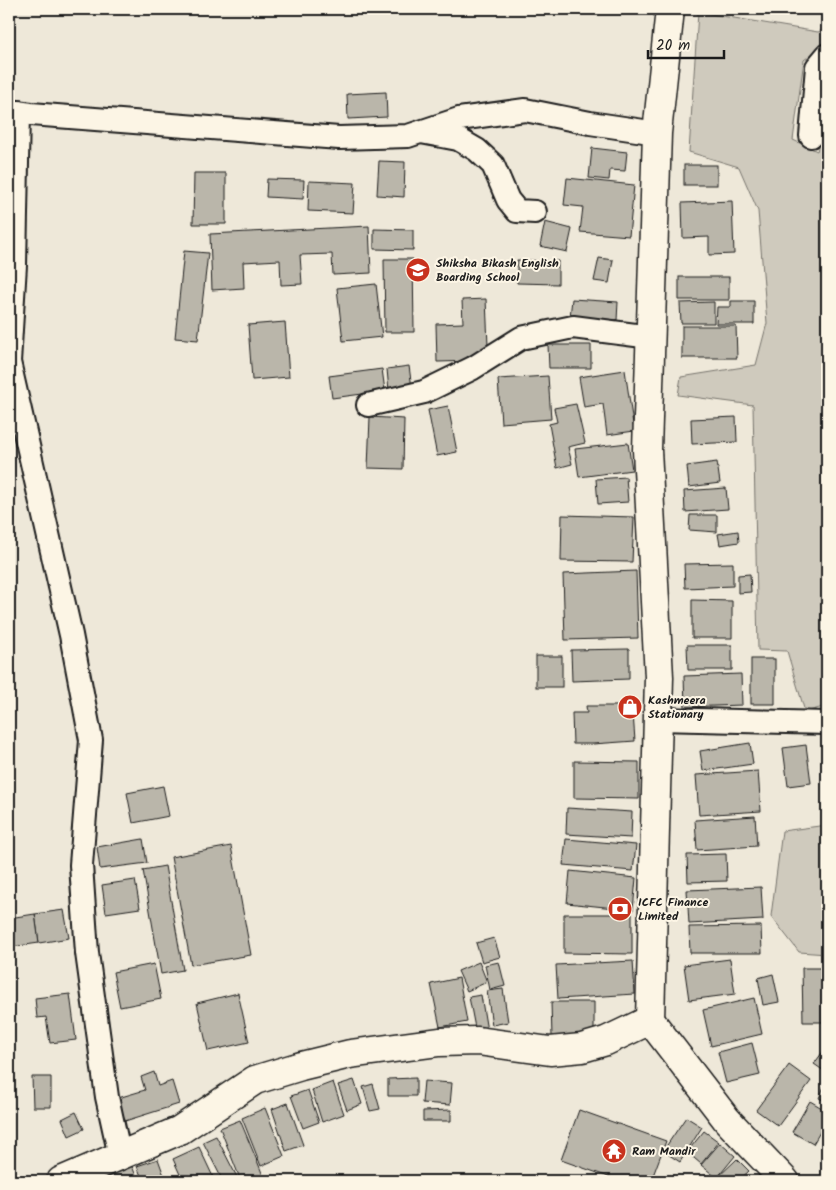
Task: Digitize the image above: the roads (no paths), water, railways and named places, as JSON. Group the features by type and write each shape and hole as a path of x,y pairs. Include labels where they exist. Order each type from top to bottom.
{"street":[{"path":"670,9 657,133 647,450 659,677 650,1020 727,1120 785,1181"},
{"path":"811,136 817,67 827,55"},
{"path":"120,1156 107,1097 87,953 81,865 91,740 71,635 9,362 15,265 13,112 339,138 408,136 460,119 525,110 590,123 657,133"},
{"path":"420,132 458,140 477,150 493,165 508,200 517,211 534,212"},
{"path":"368,405 424,392 473,368 521,338 573,327 651,337"},
{"path":"658,719 827,723"},
{"path":"62,1181 180,1130 254,1080 350,1054 439,1042 478,1041 550,1051 582,1048 606,1041 650,1020"}],"place":[{"name":"Shiksha Bikash English Boarding School","path":"418,270"},
{"name":"Kashmeera Stationary","path":"630,707"},
{"name":"ICFC Finance Limited","path":"620,909"},
{"name":"Ram Mandir","path":"614,1151"}]}
